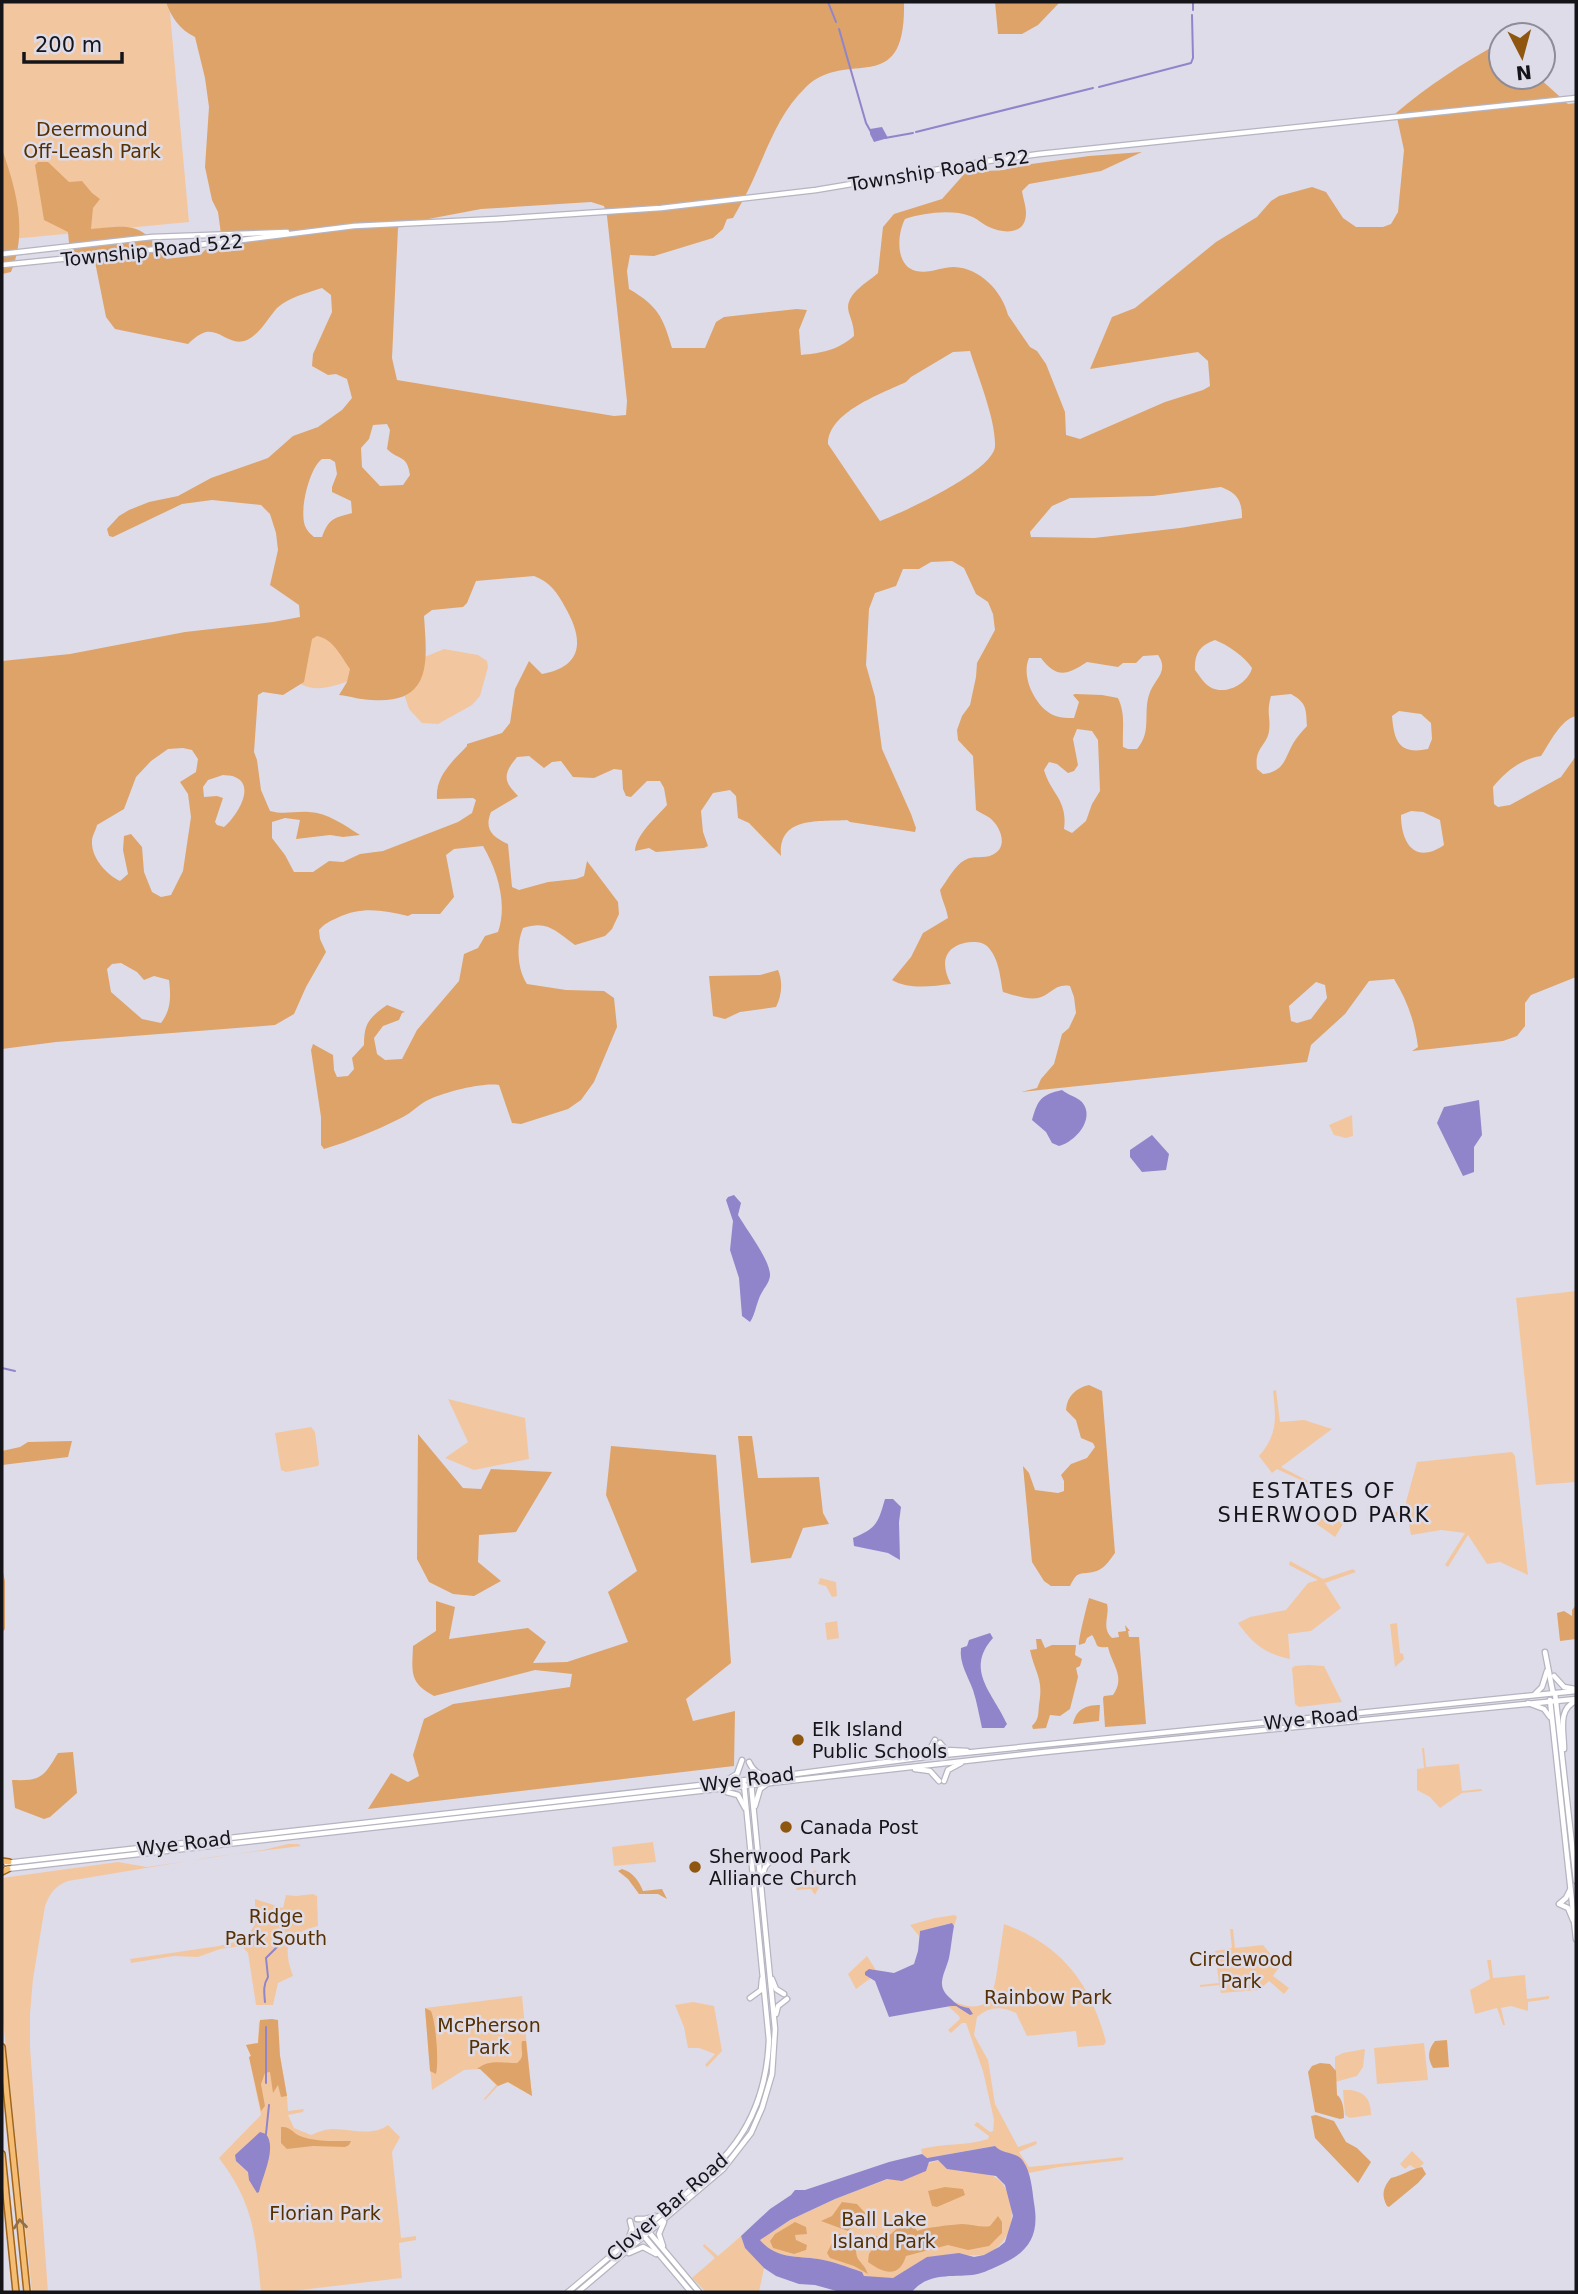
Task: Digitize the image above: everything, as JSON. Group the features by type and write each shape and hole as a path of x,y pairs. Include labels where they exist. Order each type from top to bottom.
{"main road":[{"name":"Township Road 522","path":"2,254 152,237 302,232 380,224 661,208 816,190 1039,154 1576,98"},
{"name":"Township Road 522","path":"2,265 270,238 302,232"},
{"path":"1545,1652 1553,1693 1553,1725 1576,1939"},
{"path":"1527,1696 1540,1689 1547,1671"},
{"path":"1554,1676 1564,1687 1576,1690"},
{"name":"Wye Road","path":"5,1868 716,1789 772,1777 905,1759 1576,1690"},
{"path":"1576,1700 1564,1712 1566,1778 1576,1881"},
{"name":"Wye Road","path":"5,1868 724,1782 770,1783 1576,1700"},
{"path":"1553,1701 1566,1778"},
{"path":"1528,1703 1547,1711 1553,1725"},
{"path":"905,1759 927,1753 937,1742 946,1750 972,1752"},
{"path":"724,1782 737,1774 742,1760"},
{"path":"904,1768 928,1770 941,1781 948,1770 964,1761"},
{"path":"749,1762 757,1773 772,1777"},
{"name":"Clover Bar Road","path":"578,2292 642,2234 723,2169 751,2133 769,2089 775,2056 775,2029 762,1878 754,1810 747,1783"},
{"name":"Clover Bar Road","path":"668,2213 726,2157 744,2133 766,2075 769,2040 746,1811 747,1783"},
{"path":"754,1810 760,1789 770,1783"},
{"path":"716,1789 738,1795 746,1811"},
{"path":"762,1878 765,1867 772,1859"},
{"path":"2,1862 5,1868"},
{"path":"1571,1889 1559,1904 1568,1908 1575,1924"},
{"path":"750,1998 761,1990 763,1971"},
{"path":"770,1975 776,1989 786,1996 776,2009 775,2029"},
{"path":"2,2047 27,2292"},
{"path":"2,2154 16,2292"},
{"path":"637,2219 668,2213"},
{"path":"665,2257 659,2234 668,2213"},
{"path":"624,2245 632,2232 630,2221"},
{"path":"647,2230 691,2292"},
{"path":"642,2234 699,2292"},
{"name":"Clover Bar Road","path":"568,2292 624,2245 642,2234"},
{"path":"616,2260 643,2247 665,2257"}],"green space":[{"name":"Deermound Off-Leash Park","path":"2,2 169,2 189,222 2,240"},
{"path":"342,632 353,680 317,688 297,682 306,633"},
{"path":"444,649 478,655 487,661 488,667 480,696 472,705 438,724 422,723 409,709 404,683 422,658"},
{"path":"1352,1115 1353,1136 1346,1138 1334,1135 1329,1125"},
{"path":"1576,1291 1576,1482 1536,1485 1516,1298"},
{"path":"1276,1390 1280,1422 1304,1420 1332,1429 1281,1467 1310,1482 1309,1484 1277,1469 1272,1473 1259,1456 1273,1433 1273,1391"},
{"path":"448,1399 525,1418 529,1459 474,1470 445,1458 468,1442"},
{"path":"311,1427 315,1432 318,1466 286,1472 281,1470 275,1433"},
{"path":"1512,1452 1515,1456 1528,1575 1500,1562 1487,1564 1468,1535 1448,1567 1445,1565 1465,1533 1441,1530 1411,1535 1407,1512 1383,1522 1380,1518 1407,1508 1406,1502 1417,1462"},
{"path":"1319,1516 1333,1526 1337,1520 1343,1524 1335,1537 1314,1522"},
{"path":"1290,1561 1323,1579 1353,1569 1356,1572 1325,1583 1341,1608 1311,1631 1288,1634 1290,1659 1260,1647 1238,1623 1250,1617 1286,1610 1308,1583 1318,1580 1289,1565"},
{"path":"820,1578 836,1582 837,1596 832,1597 826,1586 818,1584"},
{"path":"837,1621 839,1638 827,1640 825,1623"},
{"path":"1397,1623 1400,1653 1404,1659 1395,1667 1390,1624"},
{"path":"1324,1666 1342,1702 1299,1707 1295,1704 1292,1668"},
{"path":"1422,1748 1426,1767 1459,1764 1462,1791 1482,1791 1462,1793 1440,1808 1430,1797 1417,1790 1417,1769 1424,1768"},
{"path":"653,1842 656,1862 614,1866 612,1847"},
{"path":"288,1844 301,1846 233,1854"},
{"path":"188,1861 68,1881 54,1890 45,1906 33,1979 30,2047 48,2292 32,2292 2,2011 2,1878 118,1862 147,1867"},
{"path":"815,1870 824,1877 815,1895 811,1889 796,1890 798,1884"},
{"name":"Ridge Park South","path":"286,1895 317,1896 318,1926 299,1933 290,1943 288,1957 293,1976 278,1983 273,2005 256,2005 248,1953 242,1946 220,1949 198,1957 174,1956 131,1963 130,1959 219,1946 246,1939 255,1924 255,1899 283,1908"},
{"path":"957,1917 954,1926 951,1923 920,1931 919,1936 910,1925 935,1918"},
{"name":"Rainbow Park","path":"1004,1924 1042,1943 1071,1969 1092,2002 1106,2042 1104,2045 1078,2047 1076,2031 1027,2036 1016,2013 1005,2009 991,2009 977,2017 974,2035 988,2060 995,2104 1018,2147 1036,2141 1037,2144 1019,2152 1029,2167 1123,2157 1123,2160 1029,2173 1021,2160 995,2146 926,2158 922,2154 921,2149 988,2139 989,2136 974,2125 977,2122 990,2132 993,2131 994,2120 983,2071 966,2023 962,2023 951,2033 948,2030 960,2019 949,2007 955,2002 976,2006 988,1999 995,1984"},
{"name":"Circlewood Park","path":"1230,1929 1233,1929 1235,1948 1263,1945 1280,1966 1273,1976 1289,1988 1284,1994 1269,1981 1259,1990 1221,1993 1219,1985 1200,1987 1219,1983 1215,1951 1232,1948"},
{"path":"867,1956 876,1970 869,1969 865,1975 871,1978 856,1989 848,1974"},
{"path":"1487,1960 1491,1960 1493,1978 1525,1975 1527,1999 1549,1996 1549,1999 1528,2002 1528,2011 1511,2006 1501,2008 1505,2025 1497,2008 1475,2014 1470,1990 1490,1979"},
{"name":"McPherson Park","path":"522,1996 532,2096 507,2082 498,2086 485,2100 496,2085 480,2069 464,2070 432,2090 425,2008"},
{"path":"693,2002 714,2006 722,2051 707,2067 705,2065 715,2054 699,2048 688,2048 684,2027 675,2005"},
{"name":"Florian Park","path":"259,2021 280,2056 288,2111 304,2109 303,2112 288,2115 294,2128 311,2135 330,2129 375,2131 388,2125 400,2137 392,2152 401,2238 416,2236 416,2240 399,2243 402,2278 284,2292 261,2292 255,2237 247,2206 219,2158 261,2115 249,2057 251,2056 246,2045 258,2043"},
{"path":"1424,2043 1428,2080 1377,2084 1374,2048"},
{"path":"1365,2049 1363,2067 1357,2076 1335,2082 1335,2057"},
{"path":"1343,2090 1364,2095 1371,2108 1371,2115 1350,2118 1345,2115"},
{"path":"1412,2151 1424,2163 1417,2170 1410,2165 1405,2169 1400,2164"},
{"name":"Ball Lake Island Park","path":"938,2160 949,2168 991,2175 1001,2182 1007,2191 1011,2201 1011,2222 1003,2242 995,2249 981,2255 950,2256 893,2278 880,2279 864,2276 862,2272 828,2261 779,2254 760,2240 790,2220 835,2199"},
{"path":"741,2236 745,2248 764,2268 759,2292 706,2292 692,2278 715,2258 704,2244 718,2256"}],"shaded area":[{"path":"166,2 904,2 902,32 895,51 885,62 822,76 806,87 781,119 733,218 727,219 723,229 713,238 654,256 630,255 627,271 629,289 647,301 658,313 672,348 705,348 716,322 724,317 797,309 807,310 799,330 801,355 823,352 842,345 854,336 849,301 857,290 878,273 883,227 894,214 942,199 966,172 1004,170 1089,156 1142,152 1101,171 1029,184 1022,191 1025,220 1013,231 995,229 970,216 946,212 905,219 900,233 901,256 909,268 921,272 949,267 964,268 981,276 995,290 1030,347 1037,351 1046,364 1065,412 1066,435 1080,439 1165,402 1210,386 1208,361 1198,352 1090,369 1112,317 1135,308 1216,242 1257,217 1271,201 1279,196 1312,187 1326,192 1343,218 1356,227 1383,227 1391,224 1398,212 1404,150 1396,113 1447,75 1487,50 1487,91 1554,91 1568,104 1576,103 1576,716 1560,727 1541,756 1514,767 1493,787 1494,804 1498,807 1510,805 1561,777 1576,756 1576,977 1531,995 1525,1003 1525,1026 1517,1036 1503,1041 1412,1051 1418,1047 1415,1029 1407,1003 1394,979 1369,981 1345,1014 1311,1045 1307,1062 1021,1092 1037,1088 1054,1064 1062,1034 1069,1028 1076,1013 1070,986 1060,986 1034,998 1003,992 994,956 987,946 976,942 963,943 950,950 945,968 951,984 914,986 892,980 911,957 923,933 948,918 940,890 955,869 968,859 992,855 1002,843 994,822 976,810 973,756 958,740 957,730 970,705 977,663 995,630 993,614 988,602 976,594 964,568 952,561 931,562 919,569 903,569 896,586 875,593 869,609 866,665 875,697 882,749 911,814 915,832 847,820 813,822 793,828 786,834 781,856 749,823 738,818 736,796 730,790 713,793 701,811 703,832 708,846 656,852 649,848 635,851 643,832 667,805 660,781 647,781 631,797 626,796 623,789 622,770 614,769 594,778 573,777 561,761 552,762 544,768 529,756 517,757 512,763 507,773 507,782 518,796 491,812 488,823 491,832 508,844 512,887 519,890 548,882 576,879 584,876 587,861 618,902 619,914 612,929 605,936 575,945 545,926 523,928 521,934 519,964 527,984 566,990 604,991 614,998 617,1027 594,1082 581,1100 568,1109 521,1124 512,1123 499,1085 483,1085 433,1098 403,1117 353,1139 324,1149 321,1145 321,1117 311,1050 313,1044 333,1055 337,1077 348,1076 354,1069 352,1058 364,1045 369,1022 387,1005 405,1012 399,1020 383,1026 374,1038 377,1054 385,1060 402,1059 417,1030 459,981 464,954 478,948 485,936 498,932 502,910 500,887 483,846 454,849 446,855 454,897 440,914 408,916 363,911 346,914 323,926 319,930 320,939 326,952 294,1014 275,1025 56,1042 2,1049 2,661 70,654 185,632 300,617 299,605 270,585 278,550 270,514 261,505 212,500 182,504 113,537 109,536 107,529 129,510 149,502 178,496 211,478 268,458 293,436 318,427 342,410 352,398 347,379 336,374 328,375 312,366 313,354 332,312 331,295 322,288 282,304 260,330 247,340 235,341 207,332 188,344 115,329 106,317 95,262 62,262 69,243 68,232 44,220 35,165 38,162 48,162 69,182 82,181 100,199 93,208 91,229 126,227 143,232 166,259 200,255 221,234 218,212 212,200 205,167 209,107 205,78 195,37 173,18","holes":["591,202 604,206 627,401 626,415 614,416 397,380 392,358 398,228 402,224 481,209","970,351 990,411 995,446 991,456 965,478 927,500 880,521 828,444 830,433 846,413 953,352","387,424 390,430 387,449 405,461 409,468 410,475 403,485 380,486 362,467 361,448 369,439 373,425","322,459 335,462 337,474 332,492 351,501 352,513 333,520 322,537 314,537 304,521 304,502 313,472","1221,487 1237,498 1242,518 1094,538 1031,537 1030,532 1052,506 1070,498 1153,496","534,576 540,578 556,592 571,618 577,640 573,657 566,665 542,674 529,661 515,689 510,723 502,733 467,744 446,769 439,783 437,799 473,798 476,800 472,813 458,822 383,851 360,854 343,862 329,861 313,872 294,872 272,838 272,822 285,818 300,820 296,839 360,835 323,815 270,811 261,790 254,752 258,695 263,692 283,695 304,682 312,639 317,636 332,644 350,669 347,682 339,695 372,700 406,695 416,687 425,663 424,616 432,610 463,607 476,581","1215,640 1225,645 1249,664 1252,668 1250,674 1229,689 1210,687 1195,670 1197,655 1205,645","1158,655 1162,666 1160,676 1149,695 1146,729 1137,749 1123,747 1123,716 1118,698 1075,694 1073,695 1079,702 1074,718 1065,718 1051,714 1039,704 1028,681 1029,658 1041,658 1052,669 1062,673 1087,662 1118,667 1123,663 1136,663 1143,656","1291,694 1300,700 1305,707 1307,726 1296,739 1281,766 1263,774 1257,769 1257,756 1269,731 1271,696","1399,711 1421,714 1431,723 1432,739 1428,749 1404,748 1394,733 1392,716","1077,729 1092,731 1098,740 1100,791 1086,821 1072,833 1064,829 1064,811 1044,770 1049,762 1057,764 1068,773 1074,771 1078,765 1073,739","183,748 192,750 198,759 196,772 180,782 188,794 191,817 183,871 171,895 161,897 152,892 144,872 142,847 131,834 124,836 123,850 128,874 120,881 105,870 92,847 97,825 124,809 136,777 151,761 168,749","223,775 241,781 244,787 242,802 224,827 215,822 223,798 204,797 203,787 208,780","1411,811 1423,812 1440,820 1444,845 1434,851 1418,852 1407,842 1401,815","121,963 137,972 144,980 154,976 169,980 170,998 161,1023 142,1019 111,992 107,969 112,964","1316,982 1325,985 1327,998 1311,1019 1297,1023 1291,1021 1289,1006"]},
{"path":"995,2 1060,2 1038,25 1022,34 998,34"},
{"path":"882,127 888,138 874,142 870,129"},
{"path":"2,149 18,210 19,241 11,272 2,274"},
{"path":"778,970 781,988 776,1007 740,1012 725,1019 713,1016 709,976 760,975"},
{"path":"1062,1090 1082,1102 1087,1115 1077,1135 1059,1146 1052,1143 1046,1132 1032,1120 1041,1099"},
{"path":"1479,1100 1482,1135 1474,1147 1474,1172 1463,1176 1437,1123 1444,1107"},
{"path":"1152,1135 1169,1154 1166,1170 1142,1172 1130,1157 1130,1150"},
{"path":"734,1195 741,1203 738,1215 762,1254 770,1276 750,1322 742,1316 739,1278 730,1250 733,1221 726,1200"},
{"path":"1089,1385 1102,1391 1115,1553 1097,1571 1077,1575 1070,1586 1051,1586 1044,1581 1032,1562 1023,1466 1029,1473 1035,1490 1058,1493 1064,1491 1061,1475 1071,1464 1087,1458 1095,1447 1093,1443 1081,1438 1076,1420 1066,1410 1073,1393"},
{"path":"418,1434 463,1488 481,1489 491,1469 552,1472 516,1532 479,1535 478,1562 501,1581 474,1596 453,1594 429,1582 417,1559"},
{"path":"738,1436 752,1436 758,1478 819,1477 823,1513 829,1524 803,1528 791,1558 751,1563"},
{"path":"72,1441 68,1457 2,1465 2,1451 20,1447 28,1442"},
{"path":"611,1446 716,1455 731,1663 686,1699 693,1721 735,1711 734,1766 368,1809 391,1773 408,1782 419,1776 413,1755 424,1719 453,1704 570,1687 572,1674 535,1670 434,1696 426,1691 414,1676 413,1646 436,1631 436,1601 455,1607 449,1639 528,1628 546,1642 533,1663 567,1662 628,1642 608,1592 637,1571 606,1495"},
{"path":"885,1499 893,1499 901,1507 900,1560 888,1553 854,1546 853,1538 875,1524"},
{"path":"2,1568 5,1581 5,1629 2,1633"},
{"path":"1089,1598 1107,1604 1106,1626 1112,1638 1119,1637 1118,1632 1126,1631 1125,1625 1130,1631 1129,1637 1139,1637 1146,1724 1105,1727 1103,1698 1113,1695 1117,1689 1118,1677 1108,1647 1098,1646 1092,1635 1079,1645"},
{"path":"1576,1605 1576,1639 1560,1641 1557,1613 1564,1611 1572,1616"},
{"path":"990,1633 993,1638 981,1661 981,1671 984,1682 1007,1724 1004,1728 982,1728 961,1659 961,1648 967,1646 969,1640"},
{"path":"1036,1639 1041,1639 1045,1648 1052,1645 1076,1645 1075,1655 1082,1659 1080,1666 1076,1668 1078,1677 1070,1709 1060,1716 1050,1715 1046,1728 1033,1729 1038,1717 1040,1696 1040,1682 1030,1650 1037,1649"},
{"path":"1100,1705 1099,1721 1073,1724 1082,1709"},
{"path":"73,1752 77,1793 50,1817 44,1819 15,1808 12,1780 29,1780 40,1776 49,1768 58,1753"},
{"path":"622,1869 635,1877 643,1891 662,1889 667,1899 658,1894 639,1894 618,1871"},
{"path":"952,1923 954,1926 949,1958 942,1979 943,1989 954,2002 969,2008 973,2014 951,2006 889,2017 875,1981 865,1975 865,1972 869,1969 894,1973 914,1964 920,1931"},
{"path":"425,2008 431,2011 434,2024 436,2074 430,2071"},
{"path":"260,2020 278,2020 280,2056 287,2096 281,2097 278,2085 273,2093 270,2072 265,2073 261,2084 265,2106 261,2111 249,2057 251,2056 246,2045 258,2043"},
{"path":"1447,2040 1449,2067 1433,2068 1429,2057 1431,2048 1435,2041"},
{"path":"522,2041 526,2041 532,2096 508,2082 498,2086 477,2069 491,2063 517,2063 522,2056"},
{"path":"1330,2064 1336,2071 1337,2095 1342,2102 1344,2118 1315,2112 1308,2072 1312,2066"},
{"path":"1311,2116 1334,2121 1346,2142 1357,2148 1371,2162 1358,2183 1315,2138"},
{"path":"281,2127 287,2127 300,2136 312,2139 351,2141 345,2147 313,2146 287,2149 281,2143"},
{"path":"260,2132 266,2134 270,2146 268,2162 257,2193 249,2180 248,2172 236,2161 235,2155"},
{"path":"995,2146 1020,2158 1026,2165 1032,2186 1035,2215 1033,2234 1024,2249 1008,2261 985,2272 932,2279 912,2292 840,2292 799,2284 776,2276 764,2268 745,2248 741,2236 795,2190 805,2190 922,2154 927,2158","holes":["938,2160 947,2169 996,2176 1005,2185 1013,2216 1005,2242 999,2247 974,2257 959,2253 927,2257 893,2278 864,2276 862,2272 829,2261 779,2254 760,2240 790,2220 835,2199 887,2179 902,2181 926,2171 929,2162"]},
{"path":"1422,2167 1426,2174 1418,2183 1387,2206 1384,2191 1391,2178"},
{"path":"945,2187 963,2189 965,2195 937,2207 932,2206 928,2191"},
{"path":"842,2202 857,2204 867,2215 848,2231 821,2221 832,2216"},
{"path":"998,2216 1002,2222 1002,2233 989,2246 968,2250 948,2245 906,2256 899,2268 890,2272 868,2262 874,2247 872,2237 891,2234 905,2221 911,2219 917,2231 962,2224 990,2226"},
{"path":"795,2222 806,2227 807,2234 795,2235 796,2240 807,2245 806,2250 794,2254 773,2248 770,2241 775,2234"},
{"path":"840,2234 856,2243 858,2258 868,2274 830,2258 827,2253 836,2235"}],"waterway":[{"path":"828,2 836,22"},
{"path":"1193,2 1193,10"},
{"path":"1099,87 1191,63 1192,15"},
{"path":"839,29 866,123 871,132"},
{"path":"916,132 1093,88"},
{"path":"885,138 913,133"},
{"path":"2,1368 15,1371"},
{"path":"265,2002 264,1992 268,1977 266,1958 280,1944 285,1921"},
{"path":"266,2027 266,2083"},
{"path":"266,2134 269,2105"}],"place":[{"name":"Elk Island Public Schools","path":"798,1740"},
{"name":"Canada Post","path":"786,1827"},
{"name":"Sherwood Park Alliance Church","path":"695,1867"}],"district":[{"name":"ESTATES OF SHERWOOD PARK","path":"1324,1503"}]}
